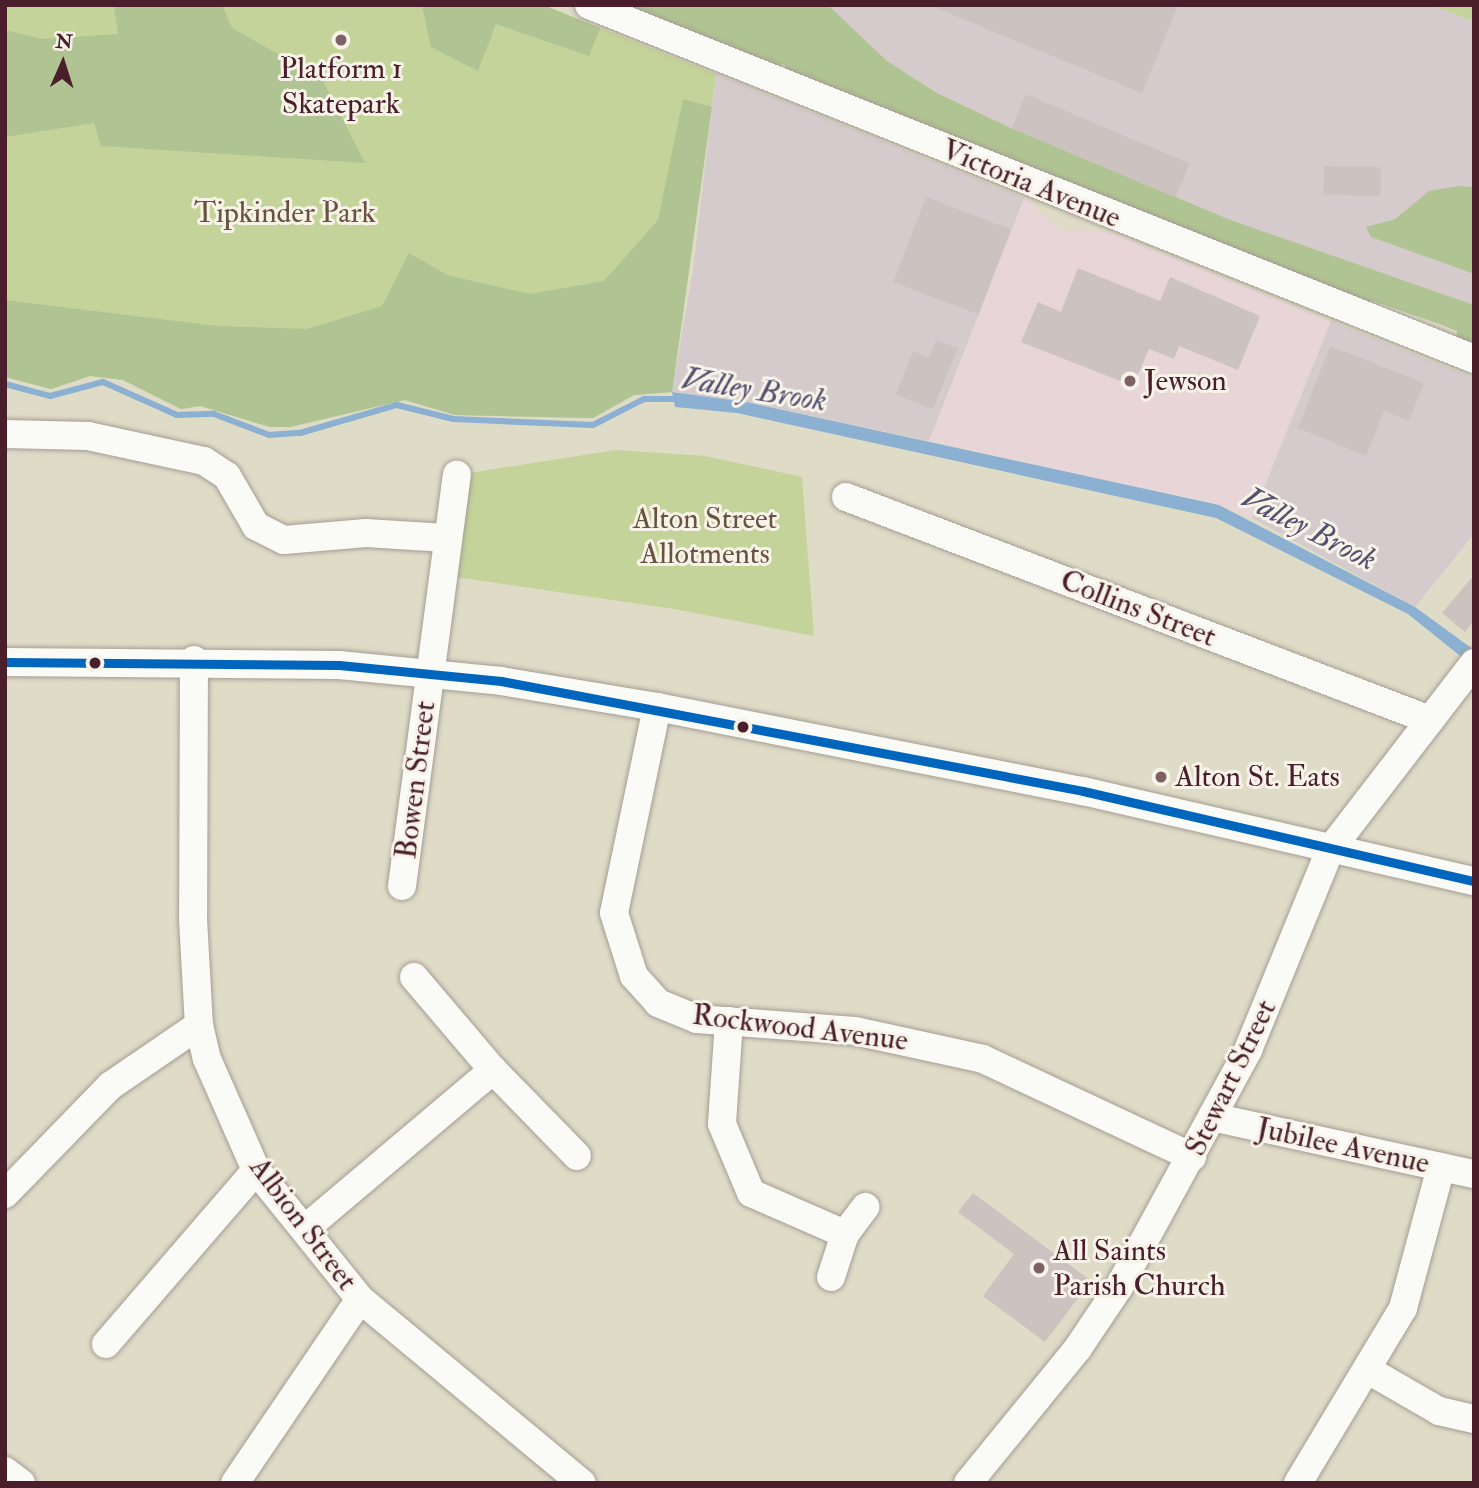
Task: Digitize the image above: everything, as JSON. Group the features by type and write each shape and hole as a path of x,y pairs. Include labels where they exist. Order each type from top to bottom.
{"street":[{"name":"Victoria Avenue","path":"589,5 1474,359"},
{"path":"5,433 88,436 204,461 227,476 256,526 284,540 366,533 446,538"},
{"name":"Bowen Street","path":"402,886 446,538 457,475"},
{"name":"Collins Street","path":"846,497 1430,720"},
{"path":"5,662 194,660 429,673 657,707 1083,791 1474,881"},
{"name":"Albion Street","path":"194,660 193,919 198,1025 207,1059 256,1170 306,1228 360,1299 582,1483"},
{"name":"Stewart Street","path":"974,1481 1101,1316 1192,1157 1248,1050 1330,850 1471,667"},
{"name":"Rockwood Avenue","path":"657,707 614,913 634,976 648,993 683,1015 855,1031 983,1059 1192,1157"},
{"path":"414,977 493,1070 577,1156"},
{"path":"729,1021 722,1124 751,1193 845,1234"},
{"path":"10,1179 110,1086 198,1025"},
{"path":"306,1228 493,1070"},
{"name":"Jubilee Avenue","path":"1212,1117 1474,1174"},
{"path":"1298,1483 1368,1370 1412,1286 1441,1167"},
{"path":"106,1344 256,1170"},
{"path":"831,1277 845,1234 865,1207"},
{"path":"235,1483 360,1299"},
{"path":"1368,1370 1438,1411 1474,1419"}],"shaded area":[{"path":"828,5 1431,5 1474,21 1474,187 1429,191 1395,219 1367,227 1371,237 1474,274 1474,305 1228,219 1011,128 937,93 887,61"},
{"path":"716,74 1024,198 929,441 746,402 672,392 693,270"},
{"name":"Jewson","path":"1024,198 1061,230 1107,231 1331,321 1252,518 1219,505 929,441"},
{"path":"1331,321 1474,378 1474,534 1415,607 1252,518"}],"green space":[{"name":"Tipkinder Park","path":"5,5 543,5 716,74 672,392 634,395 593,418 455,415 405,400 290,427 270,427 200,406 181,409 123,380 90,376 51,389 5,377"},
{"path":"114,5 222,5 232,28 322,79 365,163 101,146 94,123 5,137 5,30 42,39 118,34"},
{"path":"422,5 543,5 600,28 589,56 496,24 478,71 431,47"},
{"path":"611,5 828,5 887,61 937,93 1011,128 1228,219 1474,305 1474,351 1456,344 1457,331 1373,301 1365,308 787,72 784,64 766,67"},
{"path":"1431,5 1474,5 1474,21 1449,12"},
{"path":"683,99 712,107 672,392 634,395 593,418 455,415 405,400 290,427 270,427 200,406 181,409 123,380 90,376 51,389 5,377 5,300 217,326 307,329 382,306 409,253 447,275 530,294 604,281 658,220"},
{"path":"1460,186 1474,187 1474,274 1371,237 1366,227 1395,219 1429,191"},
{"name":"Alton Street Allotments","path":"615,450 705,456 802,477 814,636 674,609 441,575 457,475"}],"water":[{"path":"672,392 746,402 1219,505 1415,607 1474,650 1474,667 1408,614 1216,518 737,413 675,407"}],"building":[{"path":"929,5 1178,5 1142,93"},
{"path":"1026,94 1190,164 1175,198 1012,128"},
{"path":"1324,166 1381,167 1380,196 1323,195"},
{"path":"926,197 1011,230 978,315 893,282"},
{"path":"1078,268 1160,301 1170,277 1260,316 1238,370 1179,346 1174,359 1149,349 1133,386 1021,342 1038,302 1061,312"},
{"path":"936,340 958,348 933,409 896,395 913,351 929,358"},
{"path":"1330,346 1424,383 1409,421 1384,411 1366,456 1298,428"},
{"path":"1474,575 1474,621 1465,632 1442,613"},
{"name":"All Saints Parish Church","path":"973,1193 1091,1281 1045,1342 983,1296 1014,1254 958,1212"}],"waterway":[{"name":"Valley Brook","path":"5,384 50,396 103,382 177,415 214,414 269,435 300,433 397,405 453,419 593,425 644,399 680,399"}],"transit line":[{"path":"5,662 339,665 501,681 1083,791 1474,881"}],"place":[{"name":"Platform 1 Skatepark","path":"341,40"},
{"name":"Jewson","path":"1130,381"},
{"name":"Alton St. Eats","path":"1161,777"},
{"name":"All Saints Parish Church","path":"1039,1268"}]}
